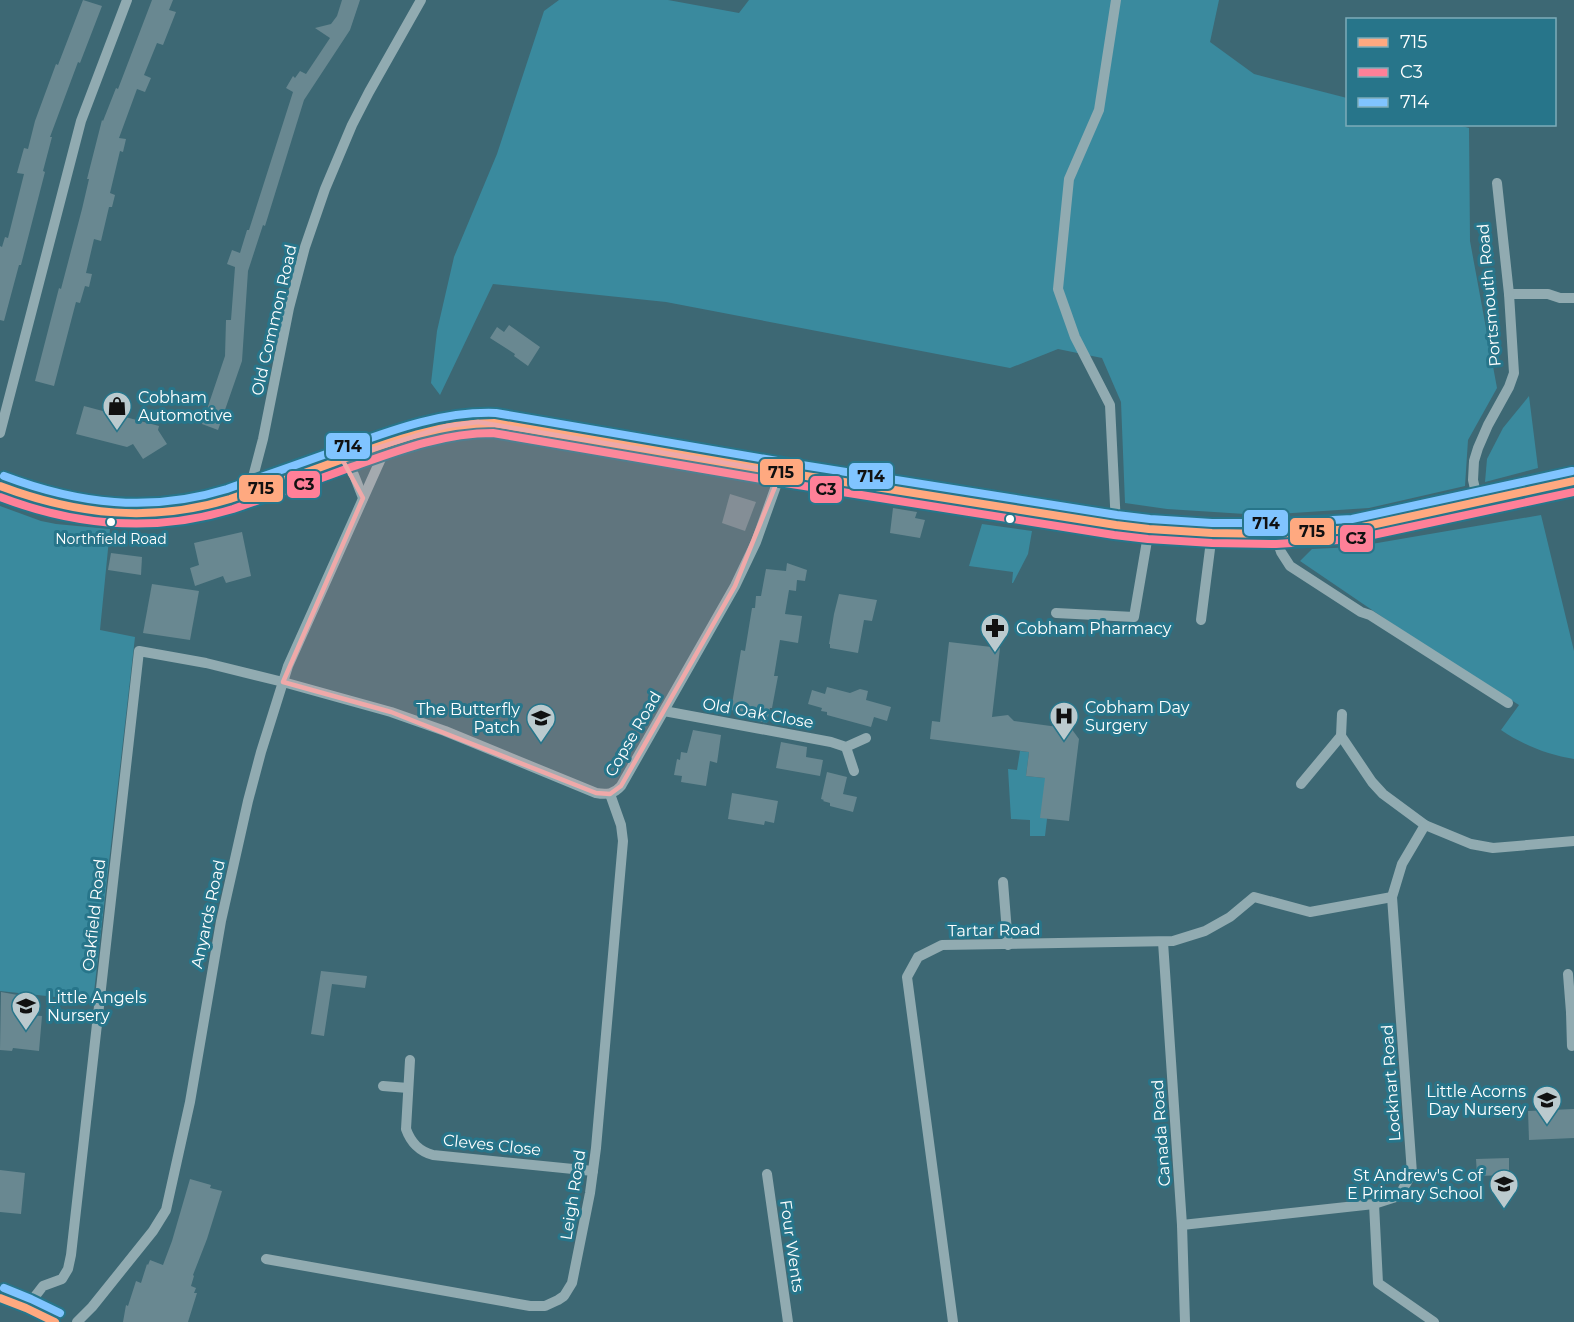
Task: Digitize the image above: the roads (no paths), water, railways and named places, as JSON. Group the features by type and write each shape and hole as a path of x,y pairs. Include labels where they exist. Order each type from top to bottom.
{"main road":[{"path":"0,486 65,507 135,514 166,512 224,500 388,443 454,425 478,422 1116,525 1212,533 1275,534 1353,529 1574,481"}],"street":[{"path":"0,433 81,121 127,0"},
{"name":"Old Common Road","path":"254,490 253,477 263,439 289,308 305,247 325,189 352,125 421,0"},
{"path":"1116,0 1099,110 1069,178 1058,289 1075,337 1110,405 1116,525"},
{"name":"Portsmouth Road","path":"1478,502 1473,480 1474,461 1488,424 1509,387 1514,373 1509,294 1497,183"},
{"path":"1509,294 1548,294 1560,298 1574,298"},
{"name":"Anyards Road","path":"77,1322 92,1307 153,1231 166,1210 189,1102 221,921 248,801 275,704 297,646 388,443"},
{"path":"342,459 354,475 363,498"},
{"name":"Copse Road","path":"283,682 391,712 446,731 596,793 610,794 621,786 735,586 756,542 781,472"},
{"path":"1056,614 1134,617 1149,529"},
{"path":"1201,620 1212,533"},
{"path":"1275,534 1281,552 1290,566 1299,573 1361,612 1370,615 1508,704"},
{"name":"Oakfield Road","path":"26,1308 43,1286 62,1279 68,1269 71,1255 139,651 206,663 283,682"},
{"name":"Old Oak Close","path":"664,711 831,742 846,747"},
{"path":"1342,714 1341,736 1372,782 1383,794 1425,825 1471,844 1493,848 1574,841"},
{"path":"1301,784 1341,736"},
{"path":"854,771 846,747 866,738"},
{"name":"Leigh Road","path":"266,1259 530,1306 545,1306 564,1296 572,1283 590,1193 596,1148 623,841 621,825 610,794"},
{"name":"Lockhart Road","path":"1182,1225 1374,1204 1399,1196 1412,1173 1392,897 1402,864 1425,825"},
{"path":"1003,882 1008,945"},
{"name":"Tartar Road","path":"953,1322 907,977 918,957 942,945 1173,941 1205,931 1230,917 1254,897 1310,912 1392,897"},
{"name":"Canada Road","path":"1162,942 1182,1225 1185,1322"},
{"path":"1568,974 1572,1012 1572,1046"},
{"name":"Cleves Close","path":"410,1060 406,1129 413,1143 426,1153 593,1171"},
{"path":"383,1086 408,1088"},
{"name":"Four Wents","path":"767,1174 788,1322"},
{"path":"1374,1204 1378,1283 1434,1322"},
{"path":"0,1298 55,1322"}],"place":[{"name":"Cobham Automotive","path":"117,432"},
{"name":"Northfield Road","path":"111,522"},
{"name":"Cobham Pharmacy","path":"995,654"},
{"name":"Cobham Day Surgery","path":"1064,742"},
{"name":"The Butterfly Patch","path":"541,744"},
{"name":"Little Angels Nursery","path":"26,1032"},
{"name":"Little Acorns Day Nursery","path":"1547,1126"},
{"name":"St Andrew's C of E Primary School","path":"1504,1210"}]}
